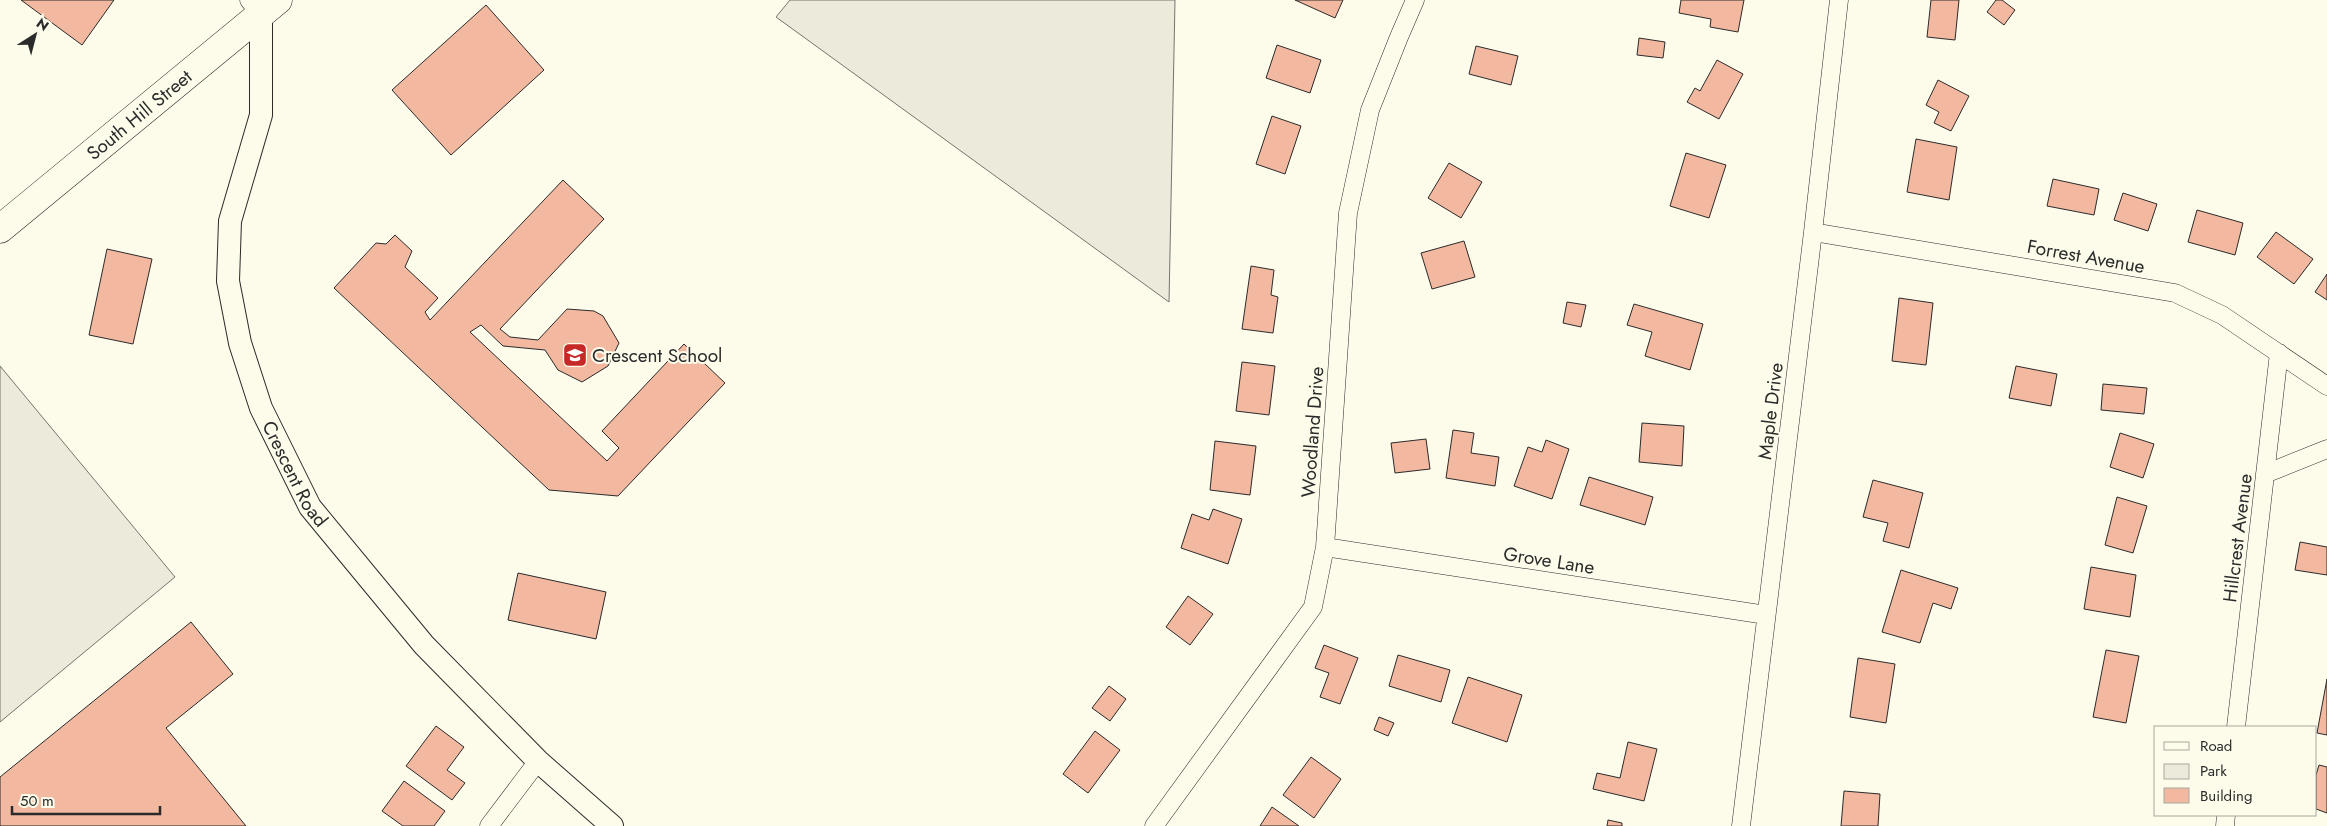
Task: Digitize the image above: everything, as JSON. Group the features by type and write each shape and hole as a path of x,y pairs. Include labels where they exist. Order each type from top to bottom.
{"main road":[{"name":"South Hill Street","path":"0,229 263,5"}],"street":[{"name":"Woodland Drive","path":"1154,826 1313,607 1325,547 1348,213 1370,110 1398,37 1416,0"},
{"name":"Maple Drive","path":"1741,826 1813,232 1839,0"},
{"name":"Crescent Road","path":"263,5 261,115 230,221 228,281 240,343 261,408 310,507 424,645 538,761 612,826"},
{"name":"Forrest Avenue","path":"1813,232 2174,293 2222,315 2327,386"},
{"name":"Hillcrest Avenue","path":"2236,726 2279,353"},
{"path":"2265,474 2327,449"},
{"name":"Grove Lane","path":"1325,547 1766,615"},
{"path":"489,826 538,761"}],"green space":[{"path":"790,0 1175,0 1169,302 776,17"}],"shaded area":[{"path":"0,366 175,577 0,722"}],"building":[{"path":"21,0 114,0 82,45"},
{"path":"1295,0 1343,0 1335,18"},
{"path":"1681,0 1744,0 1738,32 1710,27 1711,19 1679,13"},
{"path":"1931,0 1959,0 1955,40 1927,37"},
{"path":"1996,0 2002,0 2015,10 2004,25 1987,12"},
{"path":"486,5 544,70 451,155 392,90"},
{"path":"1639,38 1665,42 1663,58 1637,55"},
{"path":"1277,45 1321,60 1310,93 1266,78"},
{"path":"1476,46 1518,56 1511,85 1469,74"},
{"path":"1717,60 1743,74 1719,119 1687,102 1695,88 1700,91"},
{"path":"1938,80 1969,96 1951,131 1934,123 1939,112 1926,105"},
{"path":"1272,116 1301,126 1285,174 1256,164"},
{"path":"1916,139 1957,147 1949,200 1907,192"},
{"path":"1686,153 1726,165 1709,218 1670,206"},
{"path":"1449,163 1482,182 1461,218 1428,198"},
{"path":"2053,179 2099,189 2094,215 2047,206"},
{"path":"563,180 604,219 500,329 510,337 538,340 567,309 594,311 603,316 619,343 608,366 582,382 558,370 545,350 503,346 481,325 470,332 607,461 619,448 602,431 684,344 725,383 618,496 549,490 334,288 376,243 386,244 395,235 412,251 405,267 438,298 425,312 430,320"},
{"path":"2123,193 2157,204 2148,231 2114,220"},
{"path":"2197,210 2243,223 2235,255 2188,242"},
{"path":"2276,232 2313,259 2294,284 2257,257"},
{"path":"1464,241 1475,277 1432,289 1421,253"},
{"path":"107,249 152,259 133,344 89,335"},
{"path":"1251,266 1274,270 1271,295 1278,297 1273,333 1242,329"},
{"path":"2327,274 2327,300 2315,292"},
{"path":"1899,298 1933,303 1926,365 1892,361"},
{"path":"1567,302 1586,305 1581,327 1563,323"},
{"path":"1634,304 1703,324 1690,370 1645,356 1652,332 1627,325"},
{"path":"1242,362 1275,366 1269,415 1236,411"},
{"path":"2016,366 2057,374 2051,406 2009,398"},
{"path":"2103,384 2147,388 2144,414 2101,410"},
{"path":"1642,423 1684,426 1682,466 1639,462"},
{"path":"1453,430 1474,433 1471,453 1499,457 1495,486 1446,478"},
{"path":"2120,433 2154,444 2143,478 2110,467"},
{"path":"1426,439 1430,469 1395,473 1391,443"},
{"path":"1546,440 1569,449 1552,499 1514,486 1528,447 1542,452"},
{"path":"1215,441 1256,446 1250,495 1210,490"},
{"path":"1589,477 1653,497 1645,525 1580,505"},
{"path":"1873,480 1923,493 1909,548 1883,541 1888,523 1863,517"},
{"path":"2117,497 2147,506 2133,553 2105,545"},
{"path":"1213,509 1242,519 1228,564 1181,548 1192,514 1209,520"},
{"path":"2300,542 2327,547 2327,575 2295,570"},
{"path":"2091,567 2136,575 2130,617 2084,609"},
{"path":"1901,570 1958,588 1951,609 1933,603 1920,643 1882,632"},
{"path":"518,573 606,592 596,639 508,620"},
{"path":"1188,596 1213,614 1190,645 1166,627"},
{"path":"191,622 233,674 166,728 246,826 0,826 0,777"},
{"path":"1324,645 1358,658 1340,704 1320,697 1329,673 1315,668"},
{"path":"2106,650 2139,656 2126,723 2093,717"},
{"path":"1398,655 1450,670 1441,702 1389,686"},
{"path":"1858,658 1895,664 1886,723 1850,717"},
{"path":"1468,677 1522,695 1507,742 1452,723"},
{"path":"2327,679 2327,735 2317,733"},
{"path":"1109,686 1126,699 1110,721 1092,708"},
{"path":"1379,717 1394,723 1388,736 1374,730"},
{"path":"436,726 464,747 447,770 465,783 452,800 406,766"},
{"path":"1095,731 1120,750 1088,793 1063,774"},
{"path":"1628,742 1657,749 1644,801 1593,789 1597,773 1620,778"},
{"path":"1311,757 1341,779 1314,818 1283,795"},
{"path":"2319,765 2327,767 2327,813 2317,809 2317,772"},
{"path":"404,781 445,811 434,826 403,826 382,811"},
{"path":"1844,791 1880,794 1878,826 1841,826"},
{"path":"1272,807 1299,826 1260,826"},
{"path":"1608,820 1622,823 1622,826 1607,826"}],"place":[{"name":"Crescent School","path":"575,355"}]}
